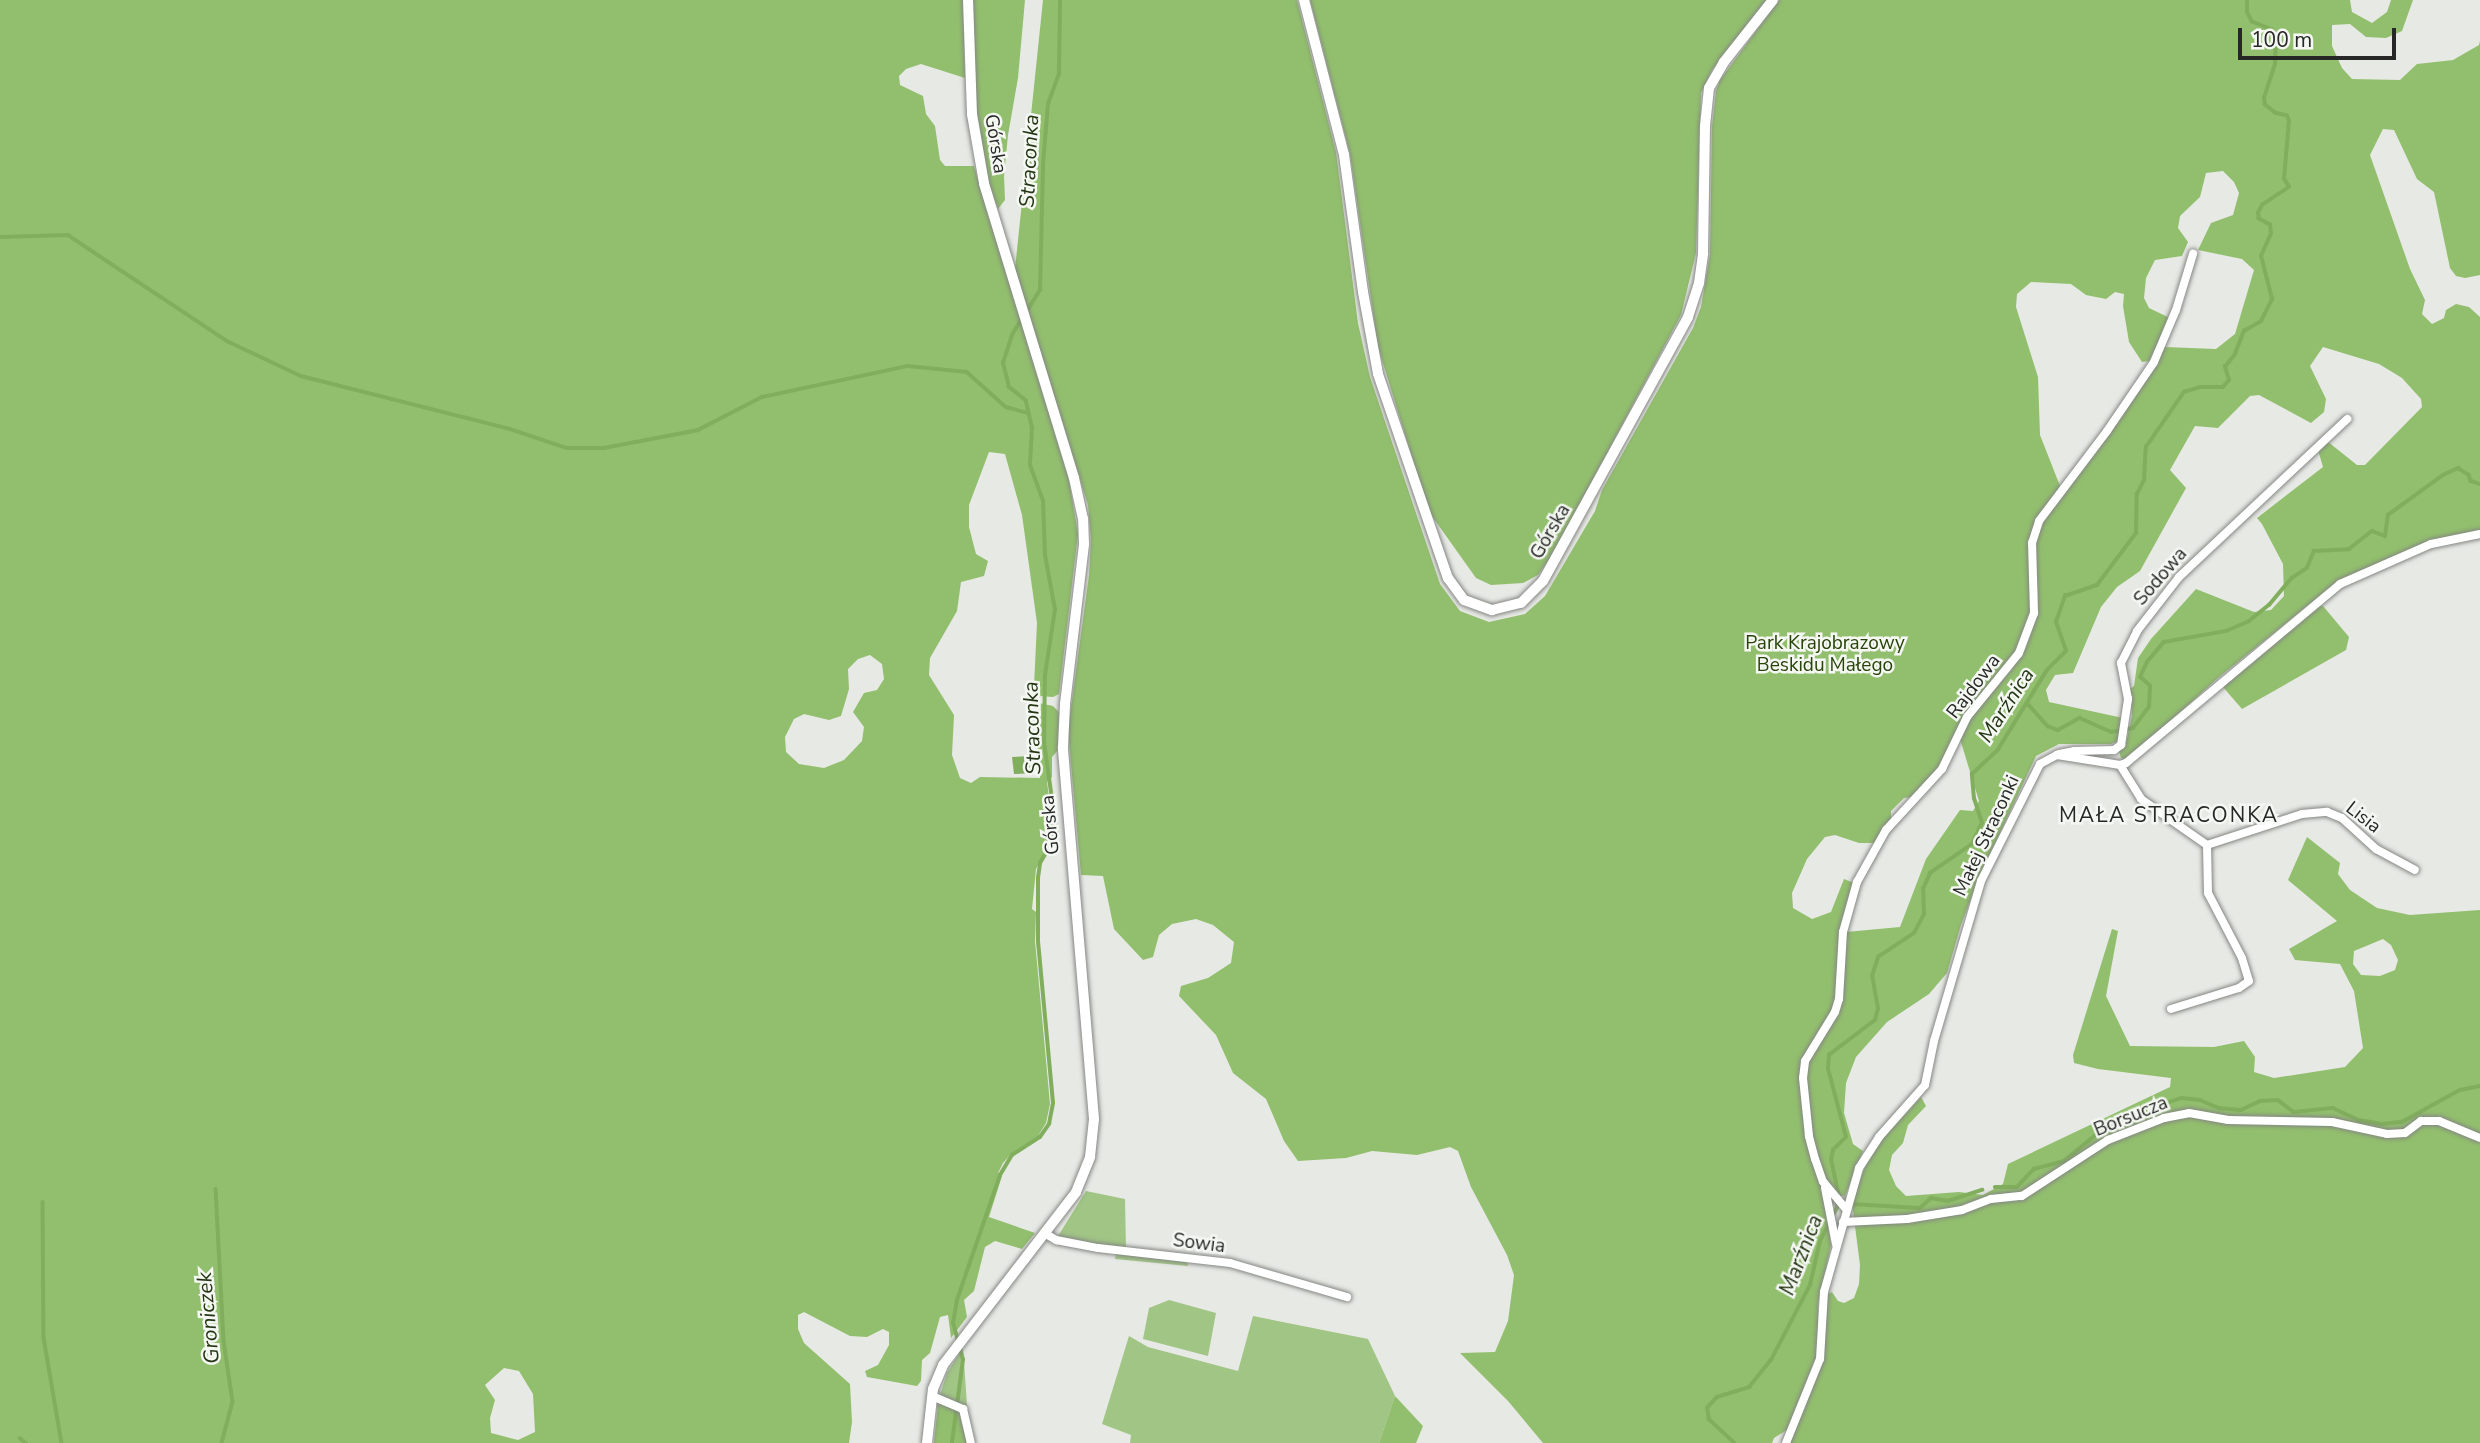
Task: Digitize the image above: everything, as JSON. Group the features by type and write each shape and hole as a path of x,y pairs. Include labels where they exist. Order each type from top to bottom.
{"street":[{"name":"Górska","path":"928,1443 932,1396 939,1374 951,1351 1046,1234 1082,1180 1093,1134 1094,1101 1063,747 1065,704 1084,544 1074,478 986,191 976,145 968,0"},
{"name":"Górska","path":"1304,0 1330,90 1344,155 1363,292 1378,374 1448,578 1464,600 1492,610 1521,603 1543,581 1688,317 1699,283 1703,253 1705,126 1709,88 1724,62 1773,0"},
{"name":"Rajdowa","path":"1836,1244 1826,1186 1809,1136 1804,1070 1812,1044 1835,1012 1839,999 1842,940 1857,883 1886,830 1942,769 1967,717 2019,653 2034,613 2032,543 2039,521 2107,431 2154,362 2176,310 2193,254"},
{"name":"Sodowa","path":"2057,755 2074,751 2114,750 2122,742 2127,718 2122,658 2155,605 2179,577 2347,419"},
{"path":"2057,755 2120,765 2133,759 2340,584 2431,544 2480,534"},
{"name":"Małej Straconki","path":"1786,1443 1821,1359 1824,1292 1843,1222 1844,1208 1867,1154 1925,1085 1934,1041 1981,881 2034,772 2045,760 2057,755"},
{"path":"2120,765 2141,799 2207,845 2207,893 2242,958 2249,981 2239,988 2171,1009"},
{"name":"Lisia","path":"2207,845 2302,814 2326,812 2342,818 2376,849 2414,870"},
{"name":"Borsucza","path":"1843,1222 1907,1219 1962,1210 1991,1199 2022,1196 2108,1140 2164,1118 2189,1113 2228,1120 2332,1122 2387,1134 2406,1133 2421,1121 2439,1121 2480,1138"},
{"name":"Rajdowa","path":"1826,1186 1844,1208"},
{"name":"Sowia","path":"1046,1234 1056,1240 1098,1248 1230,1263 1347,1297"},
{"path":"932,1396 961,1408 971,1443"}],"shaded area":[{"path":"1032,756 1034,773 1014,774 1012,757"},
{"path":"1086,1191 1125,1199 1126,1250 1058,1236"},
{"path":"1116,1253 1187,1261 1188,1266 1115,1259"},
{"path":"1169,1300 1216,1313 1208,1356 1143,1339 1149,1308"},
{"path":"1253,1316 1368,1339 1395,1396 1379,1443 1130,1443 1131,1435 1102,1424 1129,1336 1148,1347 1238,1371"},
{"path":"963,1348 967,1405 940,1395 947,1373"}],"green space":[{"path":"0,0 963,0 965,78 921,64 906,69 899,76 900,85 923,96 926,114 935,126 940,160 945,166 974,166 1069,480 1078,534 1059,694 1053,697 1039,696 1034,686 1037,623 1022,515 1005,454 989,452 969,505 969,527 976,554 988,561 984,576 961,582 957,611 930,658 929,675 954,715 952,755 960,778 971,783 980,777 1040,778 1037,744 1039,703 1053,706 1059,712 1058,750 1052,757 1052,777 1047,782 1054,835 1036,869 1032,909 1036,912 1035,941 1050,1104 1046,1123 1038,1136 1011,1154 1003,1163 998,1173 1002,1176 989,1217 1035,1233 1022,1249 995,1241 985,1247 974,1291 964,1300 967,1317 951,1338 948,1315 940,1317 930,1353 922,1360 921,1381 917,1386 867,1377 865,1371 878,1365 889,1345 889,1332 883,1329 867,1337 850,1336 804,1312 798,1315 798,1329 804,1343 850,1384 852,1422 849,1443 0,1443","holes":["870,655 882,664 884,679 877,690 864,693 853,712 864,727 862,741 844,760 824,768 799,764 786,752 785,737 794,719 804,714 829,720 841,716 849,689 848,669 858,659","504,1368 519,1371 533,1394 535,1432 518,1440 491,1433 490,1418 495,1400 485,1385"]},
{"path":"973,0 1025,0 1018,78 1008,135 1004,176 1005,200 998,209 988,181 976,114"},
{"name":"Park Krajobrazowy Beskidu Małego","path":"1043,0 1297,0 1336,152 1358,323 1370,377 1440,584 1460,611 1489,622 1525,614 1545,596 1595,511 1602,490 1693,328 1701,307 1710,254 1712,127 1716,91 1720,80 1779,0 2350,0 2352,12 2372,23 2387,12 2391,0 2413,0 2402,31 2386,38 2366,37 2350,24 2332,25 2332,46 2342,68 2352,79 2400,80 2417,64 2453,60 2479,45 2480,41 2480,275 2465,278 2456,276 2450,268 2434,192 2417,179 2394,130 2383,129 2370,155 2410,269 2425,300 2422,314 2432,324 2444,318 2446,310 2456,304 2469,307 2480,317 2480,531 2431,541 2338,581 2218,678 2136,752 2125,759 2121,758 2119,751 2126,743 2132,716 2130,689 2134,686 2138,658 2151,639 2196,589 2254,612 2271,610 2284,596 2283,564 2257,518 2323,467 2318,450 2327,441 2357,465 2365,465 2422,407 2421,399 2402,378 2379,364 2323,347 2310,366 2326,399 2324,412 2311,423 2259,395 2250,396 2218,428 2195,426 2170,470 2186,488 2140,571 2117,587 2101,607 2073,673 2055,675 2046,690 2049,702 2123,718 2118,741 2111,744 2059,744 2036,756 1978,880 1947,973 1929,994 1887,1022 1856,1057 1846,1083 1844,1113 1853,1144 1863,1151 1845,1196 1836,1195 1826,1179 1812,1139 1805,1079 1807,1063 1815,1045 1836,1013 1841,999 1846,932 1900,927 1926,859 1960,810 1973,811 1979,801 1960,739 1969,719 2013,668 2028,640 2038,598 2034,543 2041,522 2148,377 2165,347 2216,349 2235,334 2254,270 2242,259 2198,250 2211,223 2233,215 2239,193 2234,182 2223,171 2206,173 2200,197 2180,216 2178,228 2188,242 2182,256 2155,260 2146,278 2144,298 2149,308 2170,318 2149,361 2142,362 2129,342 2123,306 2124,294 2115,292 2106,299 2086,295 2071,284 2031,282 2017,294 2016,307 2038,377 2040,435 2060,486 2032,530 2033,598 2024,639 2009,665 1965,716 1938,768 1912,797 1904,798 1891,811 1891,819 1874,843 1859,843 1835,835 1825,837 1807,859 1792,893 1793,908 1812,919 1831,912 1844,879 1854,883 1840,932 1836,1000 1832,1012 1802,1061 1800,1080 1806,1137 1824,1195 1831,1245 1818,1304 1818,1352 1787,1430 1774,1438 1772,1443 1543,1443 1508,1401 1460,1353 1495,1352 1508,1321 1514,1275 1507,1255 1471,1187 1458,1151 1450,1147 1417,1155 1372,1151 1346,1158 1298,1161 1284,1141 1266,1099 1233,1073 1216,1035 1179,996 1181,986 1208,978 1231,963 1234,942 1213,925 1196,919 1172,924 1159,935 1153,957 1143,960 1114,929 1103,876 1081,875 1068,730 1089,575 1091,540 1088,505 1015,269"},
{"path":"1310,0 1766,0 1712,70 1701,93 1696,253 1681,315 1553,554 1538,575 1523,583 1491,585 1476,578 1429,512 1378,347 1350,154"},
{"path":"2318,606 2323,606 2349,637 2346,650 2242,709 2223,687"},
{"path":"2307,837 2340,863 2338,874 2350,890 2377,908 2410,915 2480,910 2480,1443 1790,1443 1824,1360 1826,1295 1832,1292 1838,1301 1844,1303 1854,1298 1859,1284 1860,1265 1852,1203 1858,1184 1870,1155 1921,1097 1926,1106 1908,1125 1903,1143 1892,1155 1889,1170 1896,1186 1906,1196 1959,1192 1983,1195 2003,1184 2008,1164 2170,1087 2171,1078 2098,1069 2074,1063 2073,1055 2112,929 2118,931 2106,996 2130,1046 2214,1047 2244,1041 2255,1057 2254,1072 2274,1078 2345,1067 2363,1048 2354,991 2340,964 2295,960 2289,949 2337,921 2288,880","holes":["2383,939 2391,945 2398,960 2395,970 2380,976 2361,975 2353,964 2354,951"]},
{"path":"1395,1396 1423,1426 1416,1443 1379,1443"},
{"path":"938,1404 960,1410 967,1443 934,1443"}],"waterway":[{"name":"Straconka","path":"1027,311 1040,290 1043,164 1048,104 1059,73 1060,0"},
{"name":"Marźnica","path":"1734,1443 1709,1420 1707,1408 1717,1397 1749,1387 1771,1360 1810,1285 1820,1241 1837,1207 1839,1197 1831,1160 1833,1150 1846,1137 1828,1069 1829,1055 1875,1020 1878,1009 1872,976 1878,957 1914,933 1924,914 1923,889 1930,873 1972,844 1982,823 1974,799 1972,774 1997,751 2047,670 2066,651 2056,622 2065,596 2097,585 2136,533 2137,494 2144,480 2146,447 2184,392 2200,387 2223,387 2229,380 2225,367 2235,354 2244,331 2261,321 2272,299 2261,256 2271,234 2270,225 2259,219 2258,213 2262,205 2289,187 2284,179 2289,121 2287,116 2275,113 2265,105 2264,98 2275,64 2276,36 2272,30 2252,22 2247,12 2247,0"},
{"path":"0,237 68,235 227,341 301,376 507,428 567,448 604,448 698,430 762,397 908,366 967,372 1006,407 1028,413"},
{"name":"Straconka","path":"952,1443 963,1360 953,1323 957,1300 1000,1175 1012,1155 1040,1137 1049,1124 1053,1103 1038,942 1038,878 1040,863 1057,835 1044,743 1045,675 1055,610 1045,555 1043,501 1030,465 1032,428 1026,401 1009,387 1003,363 1012,335 1023,317"},
{"path":"2028,704 2048,726 2058,730 2080,718 2111,732 2133,728 2149,707 2150,686 2140,677 2147,662 2164,642 2226,631 2249,621 2269,605 2292,578 2307,568 2314,551 2349,549 2372,531 2385,536 2388,515 2443,475 2458,468 2469,475 2471,481 2480,484"},
{"path":"1995,1187 2017,1187 2034,1169 2064,1161 2104,1128 2123,1123 2135,1113 2182,1098 2200,1100 2219,1108 2241,1110 2260,1101 2278,1100 2294,1112 2333,1108 2359,1120 2382,1124 2402,1122 2460,1090 2480,1086"},
{"name":"Groniczek","path":"216,1189 224,1341 233,1402 222,1443"},
{"path":"1851,1204 1920,1208 1931,1198 1948,1201 1982,1190"},
{"path":"43,1202 44,1338 62,1443"},
{"path":"20,1438 26,1443"}],"district":[{"name":"MAŁA STRACONKA","path":"2169,815"}]}
